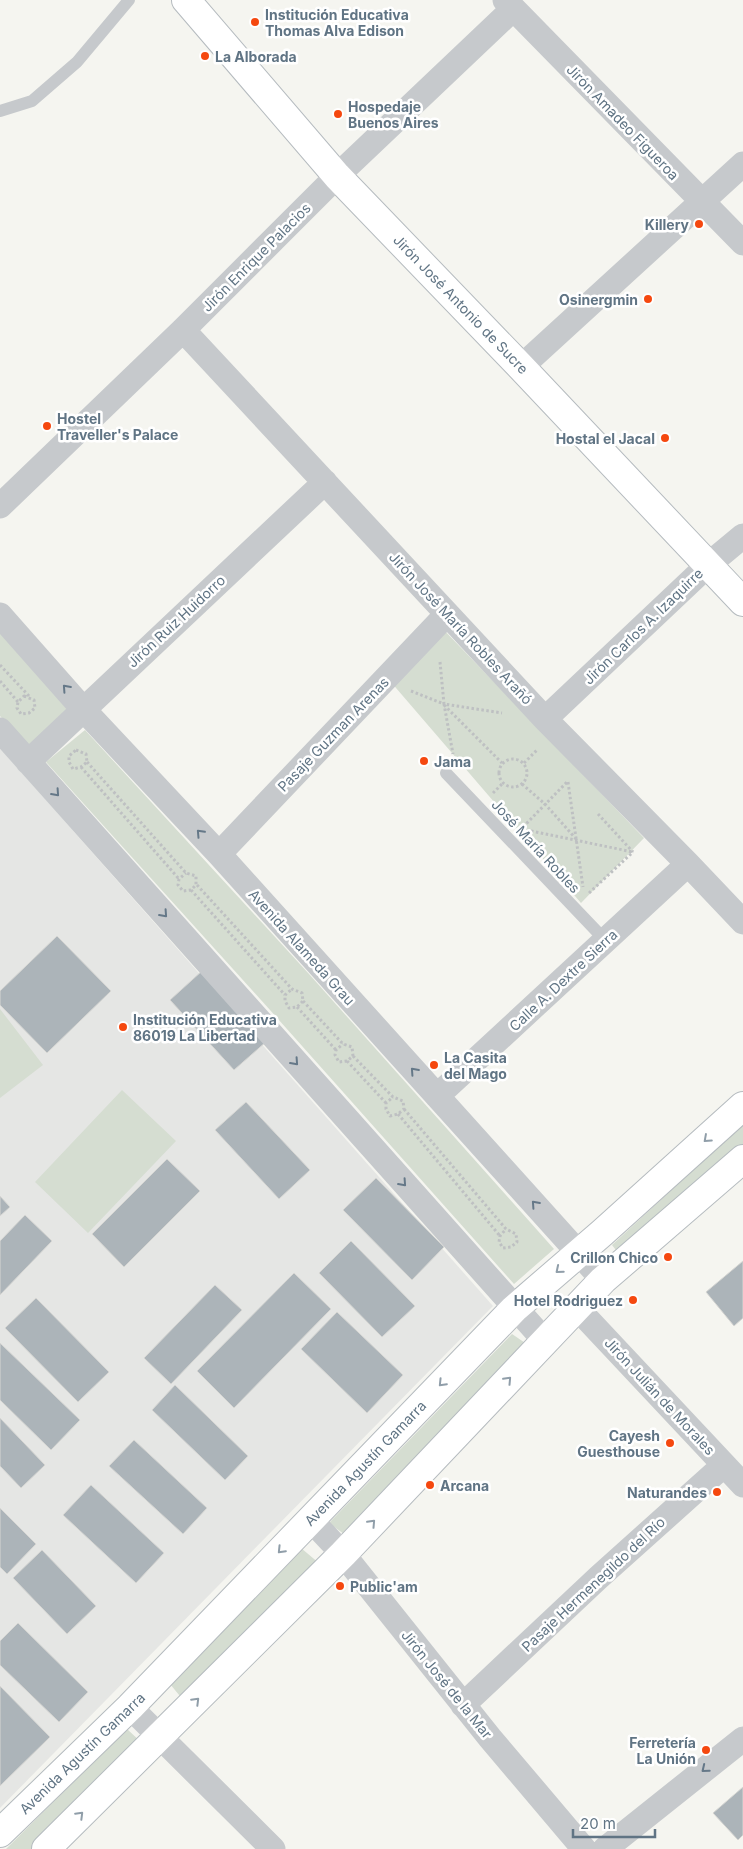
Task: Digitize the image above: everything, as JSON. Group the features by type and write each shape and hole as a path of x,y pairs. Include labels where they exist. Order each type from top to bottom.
{"main road":[{"name":"Jirón José Antonio de Sucre","path":"186,0 337,176 743,602"},
{"name":"Avenida Agustín Gamarra","path":"0,1833 130,1707 514,1308 580,1253 743,1106"},
{"path":"46,1849 343,1554 603,1280 743,1160"}],"street":[{"name":"Jirón Enrique Palacios","path":"0,506 183,330 509,5"},
{"name":"Jirón Amadeo Figueroa","path":"509,5 743,243"},
{"path":"521,367 743,164"},
{"name":"Jirón José María Robles Arañó","path":"183,330 325,482 442,620 545,720 743,922"},
{"name":"Jirón Ruiz Huidorro","path":"28,762 325,482"},
{"name":"Jirón Carlos A. Izaquirre","path":"545,720 708,564 743,536"},
{"name":"Avenida Alameda Grau","path":"0,615 83,709 219,854 603,1280"},
{"name":"Pasaje Guzman Arenas","path":"219,854 442,620"},
{"path":"0,730 545,1341"},
{"name":"Calle A. Dextre Sierra","path":"437,1096 688,864"},
{"name":"Jirón Julián de Morales","path":"576,1307 743,1485"},
{"name":"Pasaje Hermenegildo del Río","path":"463,1705 598,1578 724,1465"},
{"name":"Jirón José de la Mar","path":"311,1520 343,1554 463,1705 584,1849"},
{"path":"130,1707 273,1849"},
{"path":"605,1849 743,1739"}],"lane":[{"path":"0,111 32,101 77,62 129,0"},
{"name":"José María Robles","path":"446,772 605,940"}],"path":[{"path":"442,620 444,704 455,762"},
{"path":"0,665 34,700 35,708 29,713 21,714 17,708 18,702 24,696 30,697"},
{"path":"0,681 18,702"},
{"path":"385,681 444,704 504,714"},
{"path":"444,704 502,763"},
{"path":"87,762 81,767 73,769 69,762 69,756 76,750 86,754 87,762 186,873 196,876 196,885 292,989 302,993 303,1002 343,1044 352,1047 353,1056 392,1097 403,1101 404,1109 506,1229 516,1234 517,1242 511,1247 503,1248 499,1242 500,1236 506,1229"},
{"path":"524,763 537,750"},
{"path":"508,759 516,759 524,763 527,770 522,784 516,787 503,783 499,777 498,769 502,763 508,759"},
{"path":"81,767 179,879"},
{"path":"545,804 521,830 578,841 634,852 585,897 578,841 568,781 545,804"},
{"path":"489,797 503,783"},
{"path":"522,784 545,804 578,841"},
{"path":"186,873 179,879 178,885 182,891 190,890 196,885"},
{"path":"190,890 285,995 285,1002 288,1008 297,1007 303,1002"},
{"path":"285,995 292,989"},
{"path":"297,1007 336,1050"},
{"path":"343,1044 336,1050 335,1056 339,1062 347,1061 353,1056"},
{"path":"347,1061 386,1103 386,1109 390,1116 398,1114 404,1109"},
{"path":"386,1103 392,1097"},
{"path":"398,1114 500,1236"}],"shaded area":[{"path":"441,627 644,838 581,903 390,681"},
{"path":"0,628 72,710 32,751 0,716"},
{"path":"85,730 309,974 554,1249 514,1284 46,762"},
{"name":"Institución Educativa 86019 La Libertad","path":"0,748 493,1306 0,1808"},
{"path":"0,1009 43,1065 0,1098"},
{"path":"122,1090 176,1141 88,1233 35,1182"},
{"path":"743,1124 743,1150 622,1258 612,1245"},
{"path":"512,1334 531,1347 348,1537 329,1523"},
{"path":"301,1548 320,1564 184,1701 170,1684"},
{"path":"127,1729 142,1743 37,1849 6,1849"}],"building":[{"path":"57,936 111,991 47,1053 0,1005 0,991"},
{"path":"203,970 267,1041 234,1070 170,1000"},
{"path":"246,1102 310,1170 279,1199 215,1130"},
{"path":"167,1159 200,1191 124,1267 92,1234"},
{"path":"376,1178 444,1247 412,1280 343,1210"},
{"path":"0,1196 10,1207 0,1216"},
{"path":"25,1215 52,1241 0,1295 0,1241"},
{"path":"351,1241 415,1306 382,1337 319,1273"},
{"path":"743,1261 743,1318 734,1326 706,1292"},
{"path":"294,1273 331,1309 234,1408 197,1371"},
{"path":"215,1285 242,1310 171,1384 144,1358"},
{"path":"36,1298 109,1372 78,1402 5,1328"},
{"path":"337,1312 403,1375 367,1413 301,1349"},
{"path":"0,1343 80,1420 51,1450 0,1400"},
{"path":"175,1385 248,1456 225,1480 152,1410"},
{"path":"0,1418 45,1465 21,1488 0,1466"},
{"path":"134,1440 207,1508 183,1534 109,1466"},
{"path":"91,1485 164,1553 136,1583 63,1515"},
{"path":"0,1508 36,1544 7,1574 0,1567"},
{"path":"42,1550 96,1606 67,1634 13,1578"},
{"path":"18,1623 88,1692 59,1722 0,1665 0,1641"},
{"path":"0,1686 50,1737 0,1786"},
{"path":"743,1787 743,1835 738,1840 713,1813"}],"place":[{"name":"Institución Educativa Thomas Alva Edison","path":"255,22"},
{"name":"La Alborada","path":"205,56"},
{"name":"Hospedaje Buenos Aires","path":"338,114"},
{"name":"Killery","path":"699,224"},
{"name":"Osinergmin","path":"648,299"},
{"name":"Hostel Traveller's Palace","path":"47,426"},
{"name":"Hostal el Jacal","path":"665,438"},
{"name":"Jama","path":"424,761"},
{"name":"Institución Educativa 86019 La Libertad","path":"123,1027"},
{"name":"La Casita del Mago","path":"434,1065"},
{"name":"Crillon Chico","path":"668,1257"},
{"name":"Hotel Rodriguez","path":"633,1300"},
{"name":"Cayesh Guesthouse","path":"670,1443"},
{"name":"Arcana","path":"430,1485"},
{"name":"Naturandes","path":"717,1492"},
{"name":"Public'am","path":"340,1586"},
{"name":"Ferretería La Unión","path":"706,1750"}]}
